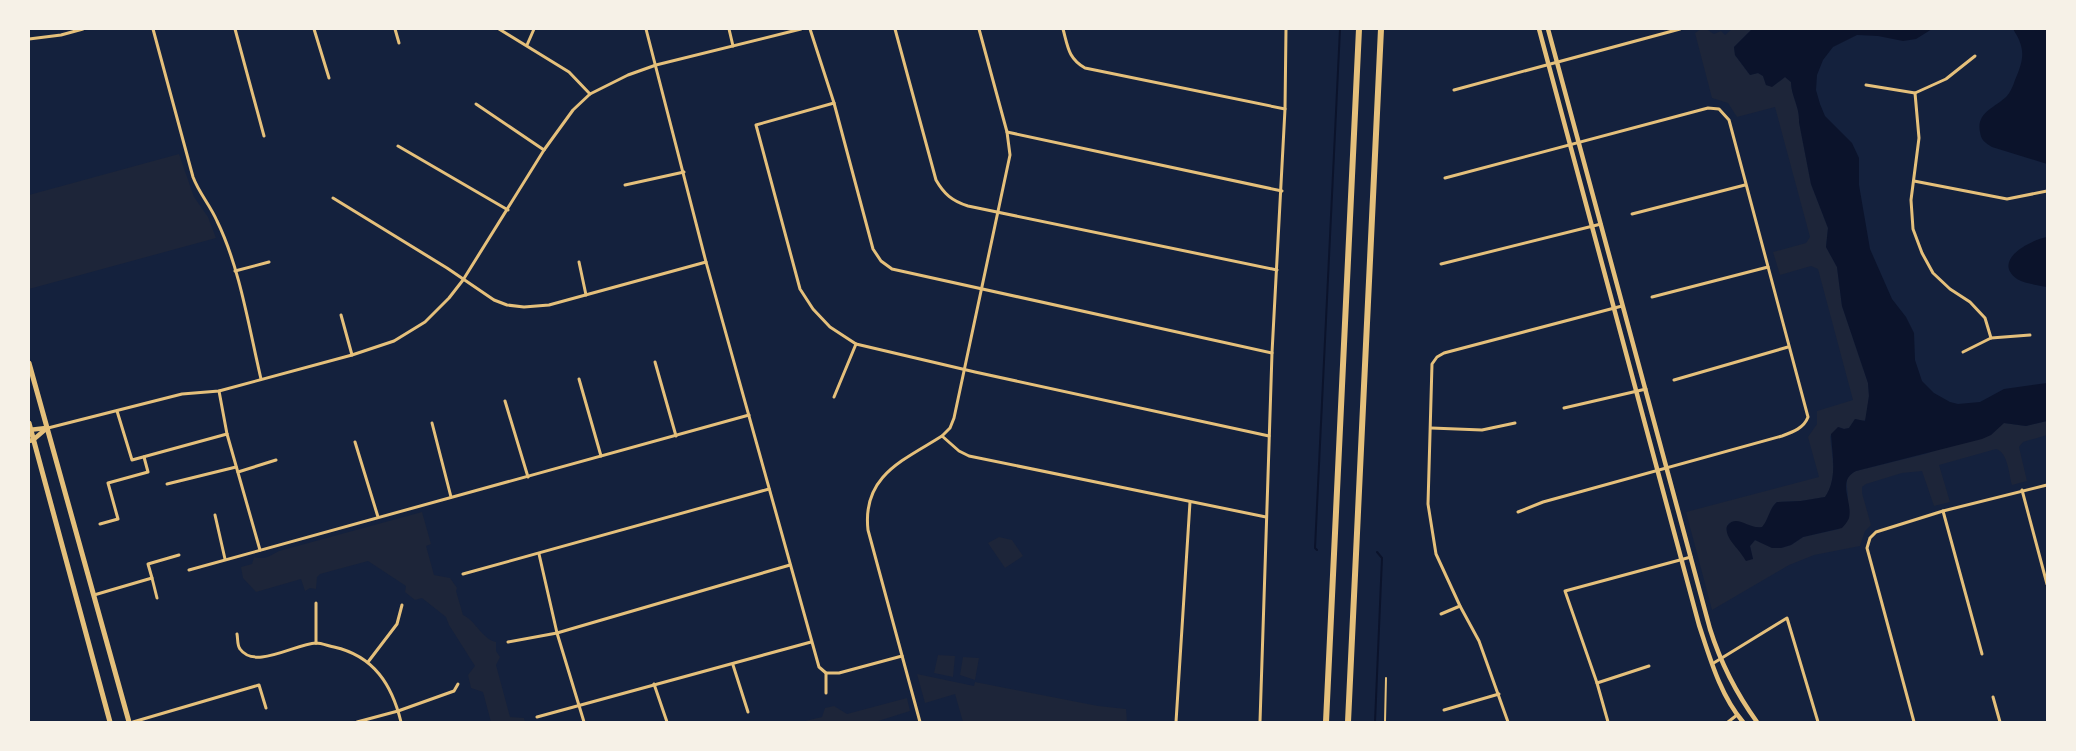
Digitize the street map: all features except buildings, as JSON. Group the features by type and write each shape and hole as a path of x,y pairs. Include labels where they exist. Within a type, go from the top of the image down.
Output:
{"highway":[{"path":"1325,721 1359,29"},
{"path":"1348,722 1382,29"}],"main road":[{"path":"29,363 131,722"},
{"path":"29,423 31,440 110,722"}],"street":[{"path":"29,39 61,36 83,29"},
{"path":"153,29 193,177 199,192 217,220 235,272 261,379"},
{"path":"235,29 264,136"},
{"path":"314,29 329,78"},
{"path":"395,29 399,43"},
{"path":"499,29 568,72 590,94"},
{"path":"527,45 534,29"},
{"path":"646,29 706,262 819,667 826,673 839,672 902,656"},
{"path":"729,29 733,46"},
{"path":"30,429 47,428 182,394 219,391 352,355 394,341 425,322 449,298 463,280 508,210 544,150 573,110 590,94 610,83 656,65 801,29"},
{"path":"810,29 834,103 873,249 881,261 892,269 1272,353"},
{"path":"895,29 936,180 943,192 958,203 1277,270"},
{"path":"920,722 868,530 868,506 876,484 884,474 942,436 950,428 954,418 1010,155 1007,132 979,29"},
{"path":"1063,29 1070,54 1075,62 1085,68 1285,109"},
{"path":"1260,722 1272,353 1282,191 1286,29"},
{"path":"1539,29 1699,625 1718,678 1737,715 1743,722"},
{"path":"1548,29 1720,660 1734,688 1757,722"},
{"path":"1454,90 1680,29"},
{"path":"1866,85 1914,93 1946,79 1975,56"},
{"path":"1914,93 1919,138 1911,214 1913,229 1922,253 1933,273 1970,302 1985,318 1991,338"},
{"path":"834,103 756,125 800,289 813,309 830,327 856,344 965,370 1269,436"},
{"path":"476,104 544,150"},
{"path":"1445,178 1713,108 1719,109 1729,120 1788,347 1808,416 1806,422 1796,430 1782,436 1543,502 1518,512"},
{"path":"1007,132 1282,191"},
{"path":"398,146 508,210"},
{"path":"625,185 684,172"},
{"path":"1914,181 2007,199 2040,194 2047,191"},
{"path":"1632,214 1746,186"},
{"path":"333,198 447,268 494,300 507,305 524,307 550,305 706,262"},
{"path":"1441,264 1601,224"},
{"path":"235,272 269,262"},
{"path":"579,262 586,295"},
{"path":"1652,297 1768,267"},
{"path":"1508,722 1479,641 1460,606 1436,554 1428,504 1432,364 1437,357 1444,353 1622,306"},
{"path":"341,316 352,355"},
{"path":"1963,352 1991,338 2030,335"},
{"path":"834,397 856,344"},
{"path":"1674,380 1788,347"},
{"path":"655,362 676,436"},
{"path":"579,380 601,456"},
{"path":"1564,408 1646,389"},
{"path":"219,391 228,434 260,550"},
{"path":"506,401 528,477"},
{"path":"117,411 132,460 228,434"},
{"path":"190,570 749,416"},
{"path":"432,423 451,497"},
{"path":"1431,428 1482,430 1515,423"},
{"path":"31,440 47,428"},
{"path":"942,436 959,451 969,456 1266,517"},
{"path":"355,442 378,517"},
{"path":"100,524 118,519 108,484 148,472 144,458"},
{"path":"238,472 276,460"},
{"path":"167,484 237,467"},
{"path":"1914,722 1867,548 1868,542 1876,532 1943,511 2047,485"},
{"path":"463,574 770,490"},
{"path":"2022,490 2047,584"},
{"path":"1176,722 1190,502"},
{"path":"1943,511 1982,654"},
{"path":"215,515 225,559"},
{"path":"538,554 557,633 584,722"},
{"path":"157,598 148,564 179,556"},
{"path":"1608,722 1597,683 1565,591 1691,557"},
{"path":"508,642 557,633 790,565"},
{"path":"94,595 152,578"},
{"path":"316,603 316,644"},
{"path":"368,662 397,624 402,605"},
{"path":"1441,614 1460,606"},
{"path":"1712,664 1787,618 1818,722"},
{"path":"237,634 239,648 246,654 257,658 316,644 347,650 368,662 387,683 401,722"},
{"path":"537,717 811,642"},
{"path":"732,665 748,712"},
{"path":"1597,683 1649,666"},
{"path":"826,673 826,693"},
{"path":"357,722 398,711 454,691 458,684"},
{"path":"654,684 667,722"},
{"path":"131,722 259,685 266,708"},
{"path":"1444,710 1499,694"},
{"path":"1993,698 2000,722"},
{"path":"1728,722 1737,715"}],"lane":[{"path":"1385,722 1386,678"}],"shaded area":[{"path":"1701,29 1706,29 1714,34 1721,31 1725,35 1732,29 1752,29 1734,47 1735,55 1750,75 1758,73 1763,76 1766,85 1773,86 1785,77 1791,82 1811,184 1828,228 1826,247 1837,267 1842,306 1868,383 1869,396 1866,419 1863,421 1855,419 1849,428 1839,427 1830,436 1833,475 1832,483 1825,497 1777,502 1763,527 1758,528 1734,522 1729,523 1726,529 1742,553 1753,559 1750,546 1755,540 1773,548 1781,548 1791,545 1803,537 1839,529 1848,498 1847,479 1856,471 1925,454 1995,430 2004,423 2026,426 2047,421 2047,435 2023,442 2019,447 2027,481 2012,485 2006,459 1996,449 1939,465 1950,502 1934,506 1922,471 1902,473 1866,484 1862,487 1862,493 1871,525 1865,531 1860,546 1814,555 1789,565 1712,610 1686,512 1819,477 1808,437 1817,424 1817,411 1853,400 1818,269 1811,266 1780,275 1773,252 1806,243 1810,237 1775,107 1737,117 1728,103 1712,98 1695,33"},
{"path":"1752,29 1932,29 1916,39 1903,41 1878,36 1857,35 1833,47 1823,60 1817,75 1816,90 1820,104 1825,116 1852,143 1859,158 1859,185 1870,249 1892,299 1906,317 1914,333 1915,360 1922,381 1934,393 1950,402 1958,404 1980,402 2004,389 2047,383 2047,421 2026,426 2004,423 1991,435 1982,439 1856,471 1847,480 1846,486 1850,512 1847,522 1842,528 1803,537 1791,545 1781,548 1772,548 1755,540 1750,546 1753,559 1746,561 1730,539 1727,526 1731,522 1739,521 1752,526 1762,527 1777,502 1825,497 1832,482 1833,474 1831,434 1838,427 1849,428 1855,419 1865,421 1869,396 1868,383 1842,306 1837,267 1826,247 1828,228 1811,184 1791,82 1785,77 1772,87 1766,85 1763,76 1758,73 1750,75 1735,55 1734,47"},
{"path":"2013,29 2047,29 2047,164 1992,147 1981,137 1979,125 1983,115 2007,95 2022,60 2022,48"},
{"path":"179,154 194,197 208,217 216,238 29,289 29,195"},
{"path":"2047,237 2047,287 2017,279 2010,272 2008,265 2011,258 2016,252 2032,242"},
{"path":"422,512 431,544 426,546 434,575 450,578 457,588 456,591 463,615 472,621 487,637 496,642 496,651 500,657 496,665 510,717 524,718 525,722 491,722 483,692 471,688 468,675 475,666 446,617 422,598 415,600 405,592 406,586 368,561 320,574 317,577 316,589 310,588 305,591 301,579 256,592 243,578 241,567 252,564 254,557 265,558 279,551"},
{"path":"999,537 1012,540 1023,556 1005,568 988,543"},
{"path":"938,655 955,656 953,677 934,673"},
{"path":"963,657 979,658 975,680 960,675"},
{"path":"917,674 974,686 975,682 1098,706 1126,709 1127,722 963,722 955,694 925,703"},
{"path":"907,698 910,711 875,722 801,722 822,717 825,708 834,706 847,714"}],"waterway":[{"path":"1317,550 1315,548 1340,29"},
{"path":"1375,722 1382,558 1377,552"}]}
